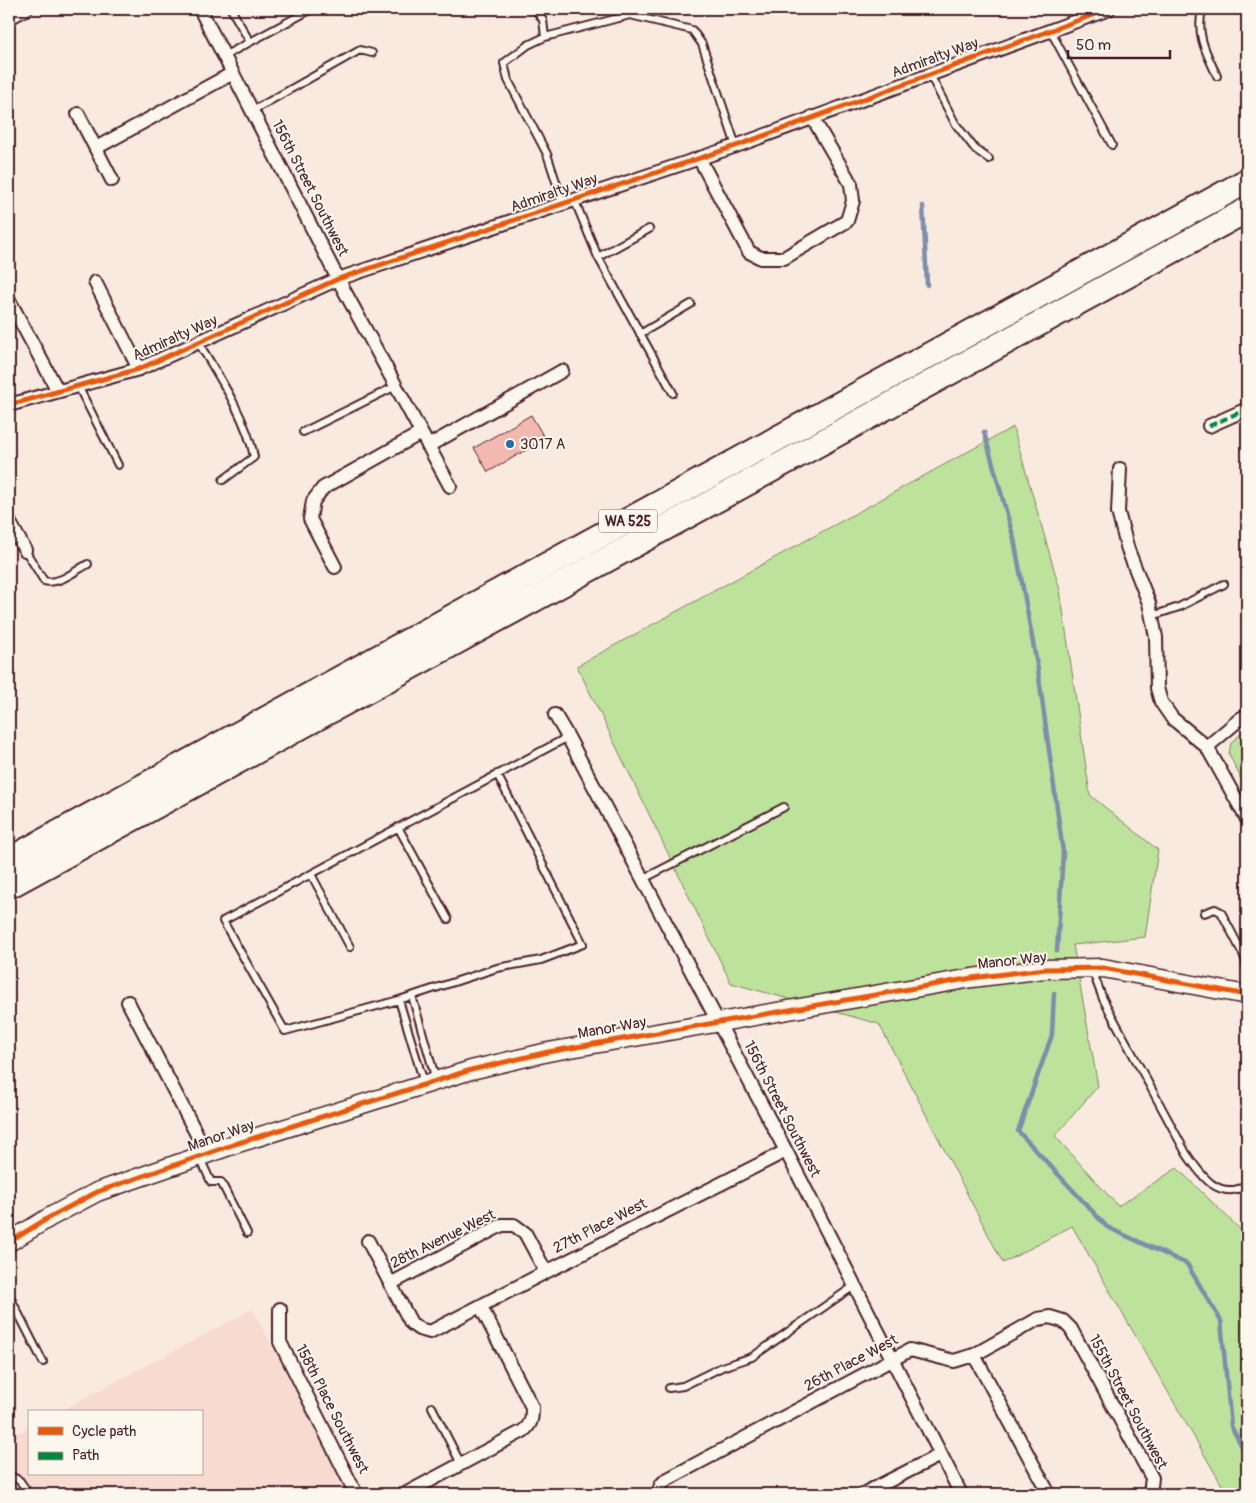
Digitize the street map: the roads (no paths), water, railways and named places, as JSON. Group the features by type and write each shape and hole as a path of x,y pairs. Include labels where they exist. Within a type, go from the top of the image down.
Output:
{"highway":[{"name":"WA 525","path":"9,860 1247,181"},
{"name":"WA 525","path":"9,886 1247,210"}],"street":[{"path":"9,18 26,9"},
{"name":"156th Street Southwest","path":"200,9 338,279 450,486"},
{"name":"Admiralty Way","path":"9,404 139,369 338,279 736,146 930,73 1109,9"},
{"path":"96,148 233,73"},
{"path":"78,114 112,180"},
{"path":"698,158 749,252 761,258 784,258 847,221 853,201 851,184 812,117"},
{"path":"95,282 139,369"},
{"path":"9,300 58,391"},
{"path":"428,446 562,371"},
{"path":"1209,426 1247,408"},
{"path":"335,567 310,519 313,501 323,488 421,434"},
{"path":"1120,469 1118,512 1128,550 1149,603 1152,616 1156,637 1157,688 1161,702 1172,718 1207,747 1247,819"},
{"path":"9,522 25,550"},
{"name":"156th Street Southwest","path":"555,715 786,1151 961,1494"},
{"path":"1207,747 1247,715"},
{"name":"Manor Way","path":"9,1242 97,1192 203,1155 471,1070 548,1052 972,978 1045,969 1103,968 1247,995"},
{"path":"128,1002 203,1155"},
{"name":"27th Place West","path":"390,1284 411,1323 419,1329 430,1332 786,1151"},
{"name":"28th Avenue West","path":"390,1284 502,1225 514,1225 525,1233 546,1272"},
{"path":"368,1241 390,1284"},
{"path":"405,1494 529,1426 532,1418 532,1407 481,1307"},
{"name":"158th Place Southwest","path":"280,1309 280,1342 356,1494"},
{"name":"26th Place West","path":"658,1494 666,1480 910,1350 954,1361 974,1355 1038,1319 1050,1318 1063,1321 1071,1329"},
{"name":"155th Street Southwest","path":"1071,1329 1152,1478 1151,1493"},
{"path":"974,1355 1049,1494"},
{"path":"863,1494 940,1455"}],"lane":[{"path":"231,9 250,42"},
{"path":"224,56 312,9"},
{"path":"535,9 543,20 545,37"},
{"path":"618,9 621,18"},
{"path":"1202,9 1199,26 1200,38 1217,76"},
{"path":"673,393 569,201 547,154 508,80 504,63 528,45 545,37 630,15 692,30 702,44 736,146"},
{"path":"1050,30 1112,145"},
{"path":"252,111 360,50 372,53"},
{"path":"930,73 955,123 975,149 989,159"},
{"path":"598,257 649,229"},
{"path":"640,334 691,304"},
{"path":"198,342 242,422 253,450 254,457 223,480"},
{"path":"78,386 118,465"},
{"path":"303,432 396,386"},
{"path":"25,550 44,581 50,583 57,582 88,564"},
{"path":"1152,616 1179,608 1224,584"},
{"path":"497,774 583,944 541,960 496,968 400,1000 285,1031 224,921 497,774 568,737"},
{"path":"643,880 784,807"},
{"path":"398,827 448,919"},
{"path":"311,874 350,947"},
{"path":"1204,913 1215,909 1221,912 1244,956 1247,967"},
{"path":"1092,968 1103,999 1196,1169 1206,1181 1216,1187 1239,1190 1247,1185"},
{"path":"412,996 431,1083"},
{"path":"400,1000 431,1083"},
{"path":"203,1155 211,1182 221,1182 247,1233"},
{"path":"669,1388 683,1386 722,1367 752,1357 854,1286"},
{"path":"9,1295 42,1362"},
{"path":"432,1407 461,1464"},
{"path":"9,1475 20,1480 29,1494"}],"waterway":[{"path":"923,206 927,285"},
{"path":"984,432 1014,539 1038,670 1063,852 1057,951"},
{"path":"1054,993 1052,1035 1018,1131 1107,1227 1187,1264 1221,1321 1231,1426 1247,1456"}],"place":[{"name":"3017 A","path":"510,444"}]}
